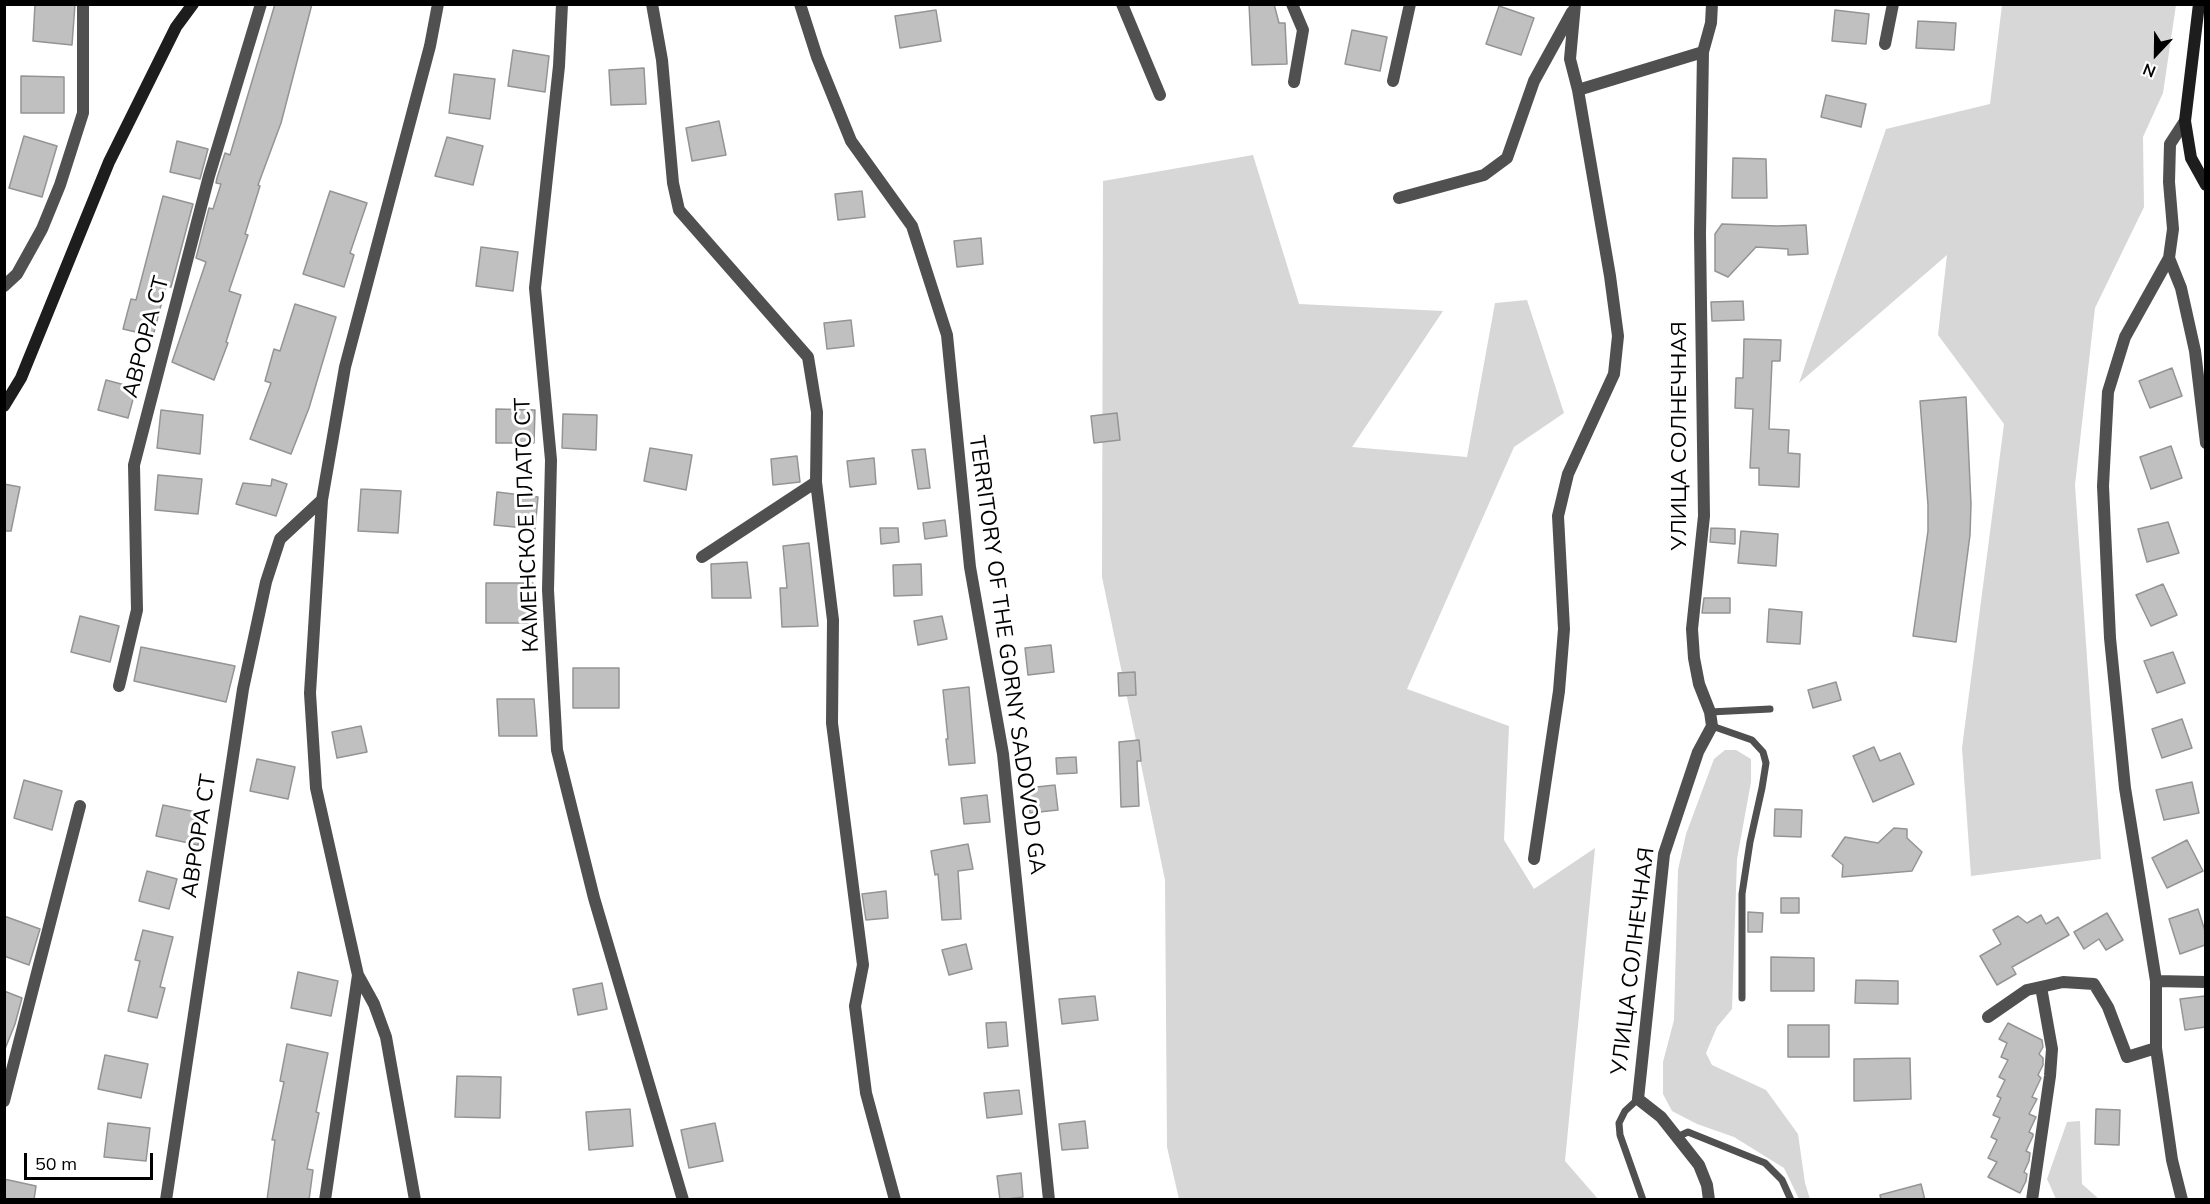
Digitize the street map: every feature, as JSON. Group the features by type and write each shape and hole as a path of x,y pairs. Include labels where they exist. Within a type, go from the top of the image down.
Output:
{"street":[{"path":"4,286 16,274 42,229 60,185 82,113 83,4"},
{"path":"4,406 21,378 109,162 176,27 193,4"},
{"name":"АВРОРА СТ","path":"119,686 138,610 134,465 209,176 261,4"},
{"path":"415,1200 386,1037 374,1004 357,975 316,788 310,693 322,500 345,367 430,46 438,4"},
{"name":"КАМЕНСКОЕ ПЛАТО СТ","path":"562,4 559,66 535,288 551,460 548,590 557,750 594,898 683,1200"},
{"path":"652,4 662,60 673,183 679,210 808,357 817,412 816,482 833,620 832,723 863,965 855,1006 866,1093 895,1200"},
{"name":"TERRITORY OF THE GORNY SADOVOD GA","path":"800,4 817,57 851,141 912,226 947,335 970,567 1003,754 1049,1200"},
{"path":"1122,4 1160,95"},
{"path":"1292,4 1303,30 1294,82"},
{"path":"1393,81 1410,4"},
{"name":"УЛИЦА СОЛНЕЧНАЯ","path":"1709,1200 1700,1165 1661,1117 1638,1099 1664,854 1698,752 1712,726 1694,658 1692,628 1704,516 1700,234 1703,51 1711,23 1712,4"},
{"path":"1884,44 1893,4"},
{"path":"2199,4 2186,121 2191,158 2205,185"},
{"path":"1534,859 1559,691 1564,629 1558,516 1568,474 1614,374 1618,336 1611,276 1578,90 1570,59 1575,5"},
{"path":"1399,198 1484,175 1507,158 1534,81 1575,5"},
{"path":"1578,90 1703,51"},
{"path":"2182,1200 2172,1160 2156,1048 2156,981 2125,788 2110,638 2103,486 2108,392 2125,337 2169,258 2174,230 2169,182 2170,144 2186,121"},
{"path":"2169,258 2181,288 2195,351 2205,443"},
{"path":"702,557 816,482"},
{"name":"АВРОРА СТ","path":"166,1200 247,668 267,582 280,539 322,500"},
{"path":"4,1101 80,806"},
{"path":"325,1200 357,975"},
{"path":"2156,981 2205,982"},
{"path":"1989,1017 2026,990 2063,982 2094,984 2108,1007 2127,1057 2156,1048"},
{"path":"2032,1200 2052,1049 2041,987"}],"lane":[{"path":"1710,712 1770,709"},
{"path":"1712,726 1752,740 1763,752 1766,763 1742,894 1742,998"},
{"path":"1638,1099 1625,1111 1618,1122 1620,1135 1642,1200"},
{"path":"1677,1137 1688,1132 1765,1163 1782,1180 1791,1200"}],"shaded area":[{"path":"2002,5 2176,5 2163,93 2143,137 2144,207 2095,308 2075,485 2101,859 1971,876 1962,748 2004,424 1938,335 1947,255 1799,383 1886,129 1990,104"},
{"path":"1253,155 1299,304 1443,311 1352,447 1467,457 1495,303 1527,300 1564,413 1514,447 1407,689 1509,726 1504,840 1534,889 1595,848 1565,1161 1598,1199 1179,1199 1167,1147 1165,880 1102,577 1103,181"},
{"path":"1725,750 1736,750 1751,759 1751,782 1737,859 1732,1009 1717,1027 1706,1053 1712,1065 1766,1090 1798,1134 1805,1183 1810,1199 1799,1199 1784,1168 1734,1137 1697,1124 1672,1111 1663,1094 1663,1062 1674,1020 1678,870 1686,834 1714,759"},
{"path":"2080,1121 2082,1184 2099,1199 2056,1199 2047,1179 2067,1122"}],"building":[{"path":"35,4 75,4 72,45 33,41"},
{"path":"275,4 312,4 281,123 258,185 260,186 245,234 248,235 229,291 241,295 226,342 228,343 214,380 172,362 206,262 196,258 209,208 213,209 221,184 216,183 217,178 225,153 230,155"},
{"path":"1249,4 1274,4 1279,23 1285,23 1287,64 1252,65"},
{"path":"1499,6 1534,18 1521,55 1486,44"},
{"path":"936,10 941,41 900,48 895,16"},
{"path":"1835,10 1869,14 1866,44 1832,41"},
{"path":"1918,21 1956,23 1954,50 1916,48"},
{"path":"1352,30 1387,37 1380,71 1345,64"},
{"path":"513,50 549,56 545,92 508,86"},
{"path":"644,68 646,104 611,105 609,70"},
{"path":"454,74 495,79 490,119 449,113"},
{"path":"21,76 64,77 64,113 21,113"},
{"path":"1826,95 1866,104 1861,127 1821,117"},
{"path":"719,121 726,155 692,161 686,128"},
{"path":"24,136 57,146 42,197 9,188"},
{"path":"447,137 483,146 473,185 435,176"},
{"path":"177,141 208,149 200,179 170,172"},
{"path":"1733,158 1766,159 1767,198 1732,198"},
{"path":"330,191 367,203 350,253 354,255 344,287 303,274"},
{"path":"862,191 865,217 838,220 835,194"},
{"path":"163,196 193,204 171,287 166,286 153,336 123,329 131,299 136,300"},
{"path":"1722,224 1806,225 1808,254 1788,255 1788,249 1756,247 1728,277 1715,271 1715,234"},
{"path":"981,238 983,264 957,267 954,241"},
{"path":"481,247 518,252 513,291 476,286"},
{"path":"1743,301 1744,320 1712,321 1711,302"},
{"path":"295,304 336,317 309,408 291,454 250,439 271,383 265,381 274,349 280,351"},
{"path":"851,320 854,346 827,349 824,323"},
{"path":"1744,339 1781,340 1780,361 1772,361 1769,429 1789,430 1788,453 1800,454 1799,487 1759,485 1759,468 1750,468 1753,409 1735,408 1736,378 1743,378"},
{"path":"2172,368 2182,396 2150,408 2139,381"},
{"path":"106,380 136,388 128,418 98,410"},
{"path":"1966,397 1971,504 1970,535 1956,642 1913,636 1928,531 1920,401"},
{"path":"496,409 535,410 534,443 496,443"},
{"path":"161,410 203,415 200,454 157,448"},
{"path":"1117,413 1120,440 1094,443 1091,416"},
{"path":"563,414 597,415 596,450 562,448"},
{"path":"2171,446 2182,478 2151,489 2140,457"},
{"path":"650,448 692,455 686,490 644,481"},
{"path":"925,449 930,488 918,489 912,450"},
{"path":"797,456 800,482 773,485 771,459"},
{"path":"874,458 876,484 850,487 847,461"},
{"path":"158,475 202,479 198,514 155,510"},
{"path":"272,479 287,484 276,516 236,504 243,483 271,486"},
{"path":"4,484 20,487 11,531 4,531"},
{"path":"361,489 401,491 398,533 358,531"},
{"path":"497,492 538,497 535,529 494,525"},
{"path":"945,520 947,536 925,539 923,523"},
{"path":"2168,522 2179,553 2147,562 2138,529"},
{"path":"880,528 898,528 899,542 881,544"},
{"path":"1711,528 1735,529 1735,544 1710,542"},
{"path":"1741,531 1778,534 1776,566 1738,563"},
{"path":"809,543 818,626 782,627 780,588 787,588 783,546"},
{"path":"747,562 751,598 712,598 711,564"},
{"path":"921,564 922,595 894,596 893,565"},
{"path":"486,583 533,583 533,623 486,623"},
{"path":"2163,584 2177,615 2151,626 2136,595"},
{"path":"1704,598 1730,598 1730,613 1702,613"},
{"path":"1769,609 1802,612 1800,644 1767,642"},
{"path":"80,616 119,626 110,662 71,652"},
{"path":"942,616 947,639 918,645 914,621"},
{"path":"1051,645 1054,672 1028,675 1025,648"},
{"path":"141,647 235,666 226,702 134,681"},
{"path":"2173,652 2185,683 2157,693 2144,661"},
{"path":"573,668 619,668 619,708 573,708"},
{"path":"1135,672 1136,695 1119,696 1118,673"},
{"path":"1836,682 1841,700 1813,708 1808,690"},
{"path":"969,687 975,763 949,765 943,690"},
{"path":"497,699 534,699 537,736 499,736"},
{"path":"2182,719 2192,748 2162,758 2152,729"},
{"path":"361,726 367,752 337,758 332,732"},
{"path":"1139,740 1141,761 1137,761 1139,806 1121,807 1119,742"},
{"path":"1874,747 1880,761 1900,753 1914,784 1873,802 1853,756"},
{"path":"1076,757 1077,773 1057,774 1056,758"},
{"path":"257,759 295,767 288,799 250,791"},
{"path":"24,780 62,791 52,830 14,818"},
{"path":"2192,782 2199,813 2164,820 2156,790"},
{"path":"1055,785 1058,810 1030,813 1027,788"},
{"path":"987,795 990,822 964,824 961,798"},
{"path":"163,805 205,814 198,845 156,836"},
{"path":"1775,809 1802,810 1801,837 1774,836"},
{"path":"1894,828 1907,829 1907,838 1922,852 1912,871 1842,877 1843,865 1832,856 1845,837 1878,843"},
{"path":"2187,840 2203,871 2167,888 2152,858"},
{"path":"968,844 973,869 958,871 961,919 942,920 938,874 935,875 931,851"},
{"path":"147,871 177,879 169,909 139,901"},
{"path":"886,891 888,918 866,920 862,894"},
{"path":"1781,898 1799,898 1799,913 1781,913"},
{"path":"2198,909 2205,931 2205,945 2180,954 2169,919"},
{"path":"1748,912 1763,913 1762,932 1748,932"},
{"path":"2107,913 2123,940 2106,950 2099,939 2084,949 2074,932"},
{"path":"2041,915 2046,924 2058,917 2069,935 2012,967 2016,974 1997,985 1980,956 2001,944 1993,930 2018,916 2027,923"},
{"path":"4,916 40,929 29,965 4,956"},
{"path":"143,930 173,937 160,987 165,988 157,1018 128,1011 140,961 135,960"},
{"path":"966,944 972,969 949,975 942,950"},
{"path":"1771,957 1814,958 1814,991 1771,991"},
{"path":"298,972 338,981 331,1016 291,1008"},
{"path":"1856,980 1898,981 1898,1004 1855,1003"},
{"path":"602,983 607,1009 578,1015 573,989"},
{"path":"4,991 22,998 5,1049"},
{"path":"1095,996 1098,1020 1062,1024 1059,999"},
{"path":"2205,996 2205,1027 2185,1030 2180,999"},
{"path":"1006,1022 1008,1046 988,1048 986,1023"},
{"path":"2008,1023 2042,1040 2043,1047 2039,1054 2043,1058 2043,1065 2038,1075 2041,1078 2032,1097 2037,1099 2029,1114 2036,1117 2029,1132 2033,1136 2026,1151 2030,1153 2024,1172 2027,1174 2026,1181 2020,1193 1988,1177 1997,1162 1988,1158 1997,1140 1991,1137 2000,1118 1993,1115 2001,1098 1997,1096 2005,1080 1999,1077 2008,1060 2001,1057 2007,1043 1999,1039"},
{"path":"1788,1025 1829,1025 1829,1057 1788,1057"},
{"path":"287,1044 328,1053 316,1112 319,1113 307,1169 313,1170 309,1200 267,1200 275,1140 272,1140 284,1082 280,1081"},
{"path":"105,1055 148,1064 141,1098 98,1089"},
{"path":"1910,1058 1911,1099 1854,1101 1854,1059"},
{"path":"457,1076 501,1077 500,1118 455,1117"},
{"path":"1019,1090 1022,1114 987,1118 984,1093"},
{"path":"630,1109 633,1146 589,1150 586,1112"},
{"path":"2096,1109 2120,1110 2119,1145 2095,1144"},
{"path":"1085,1121 1088,1148 1062,1150 1059,1124"},
{"path":"108,1123 150,1128 146,1161 104,1157"},
{"path":"715,1123 723,1161 689,1168 681,1130"},
{"path":"1021,1173 1023,1197 1000,1200 997,1176"},
{"path":"4,1179 36,1186 34,1200 4,1200"},
{"path":"1921,1184 1925,1200 1881,1200 1880,1195"}]}
